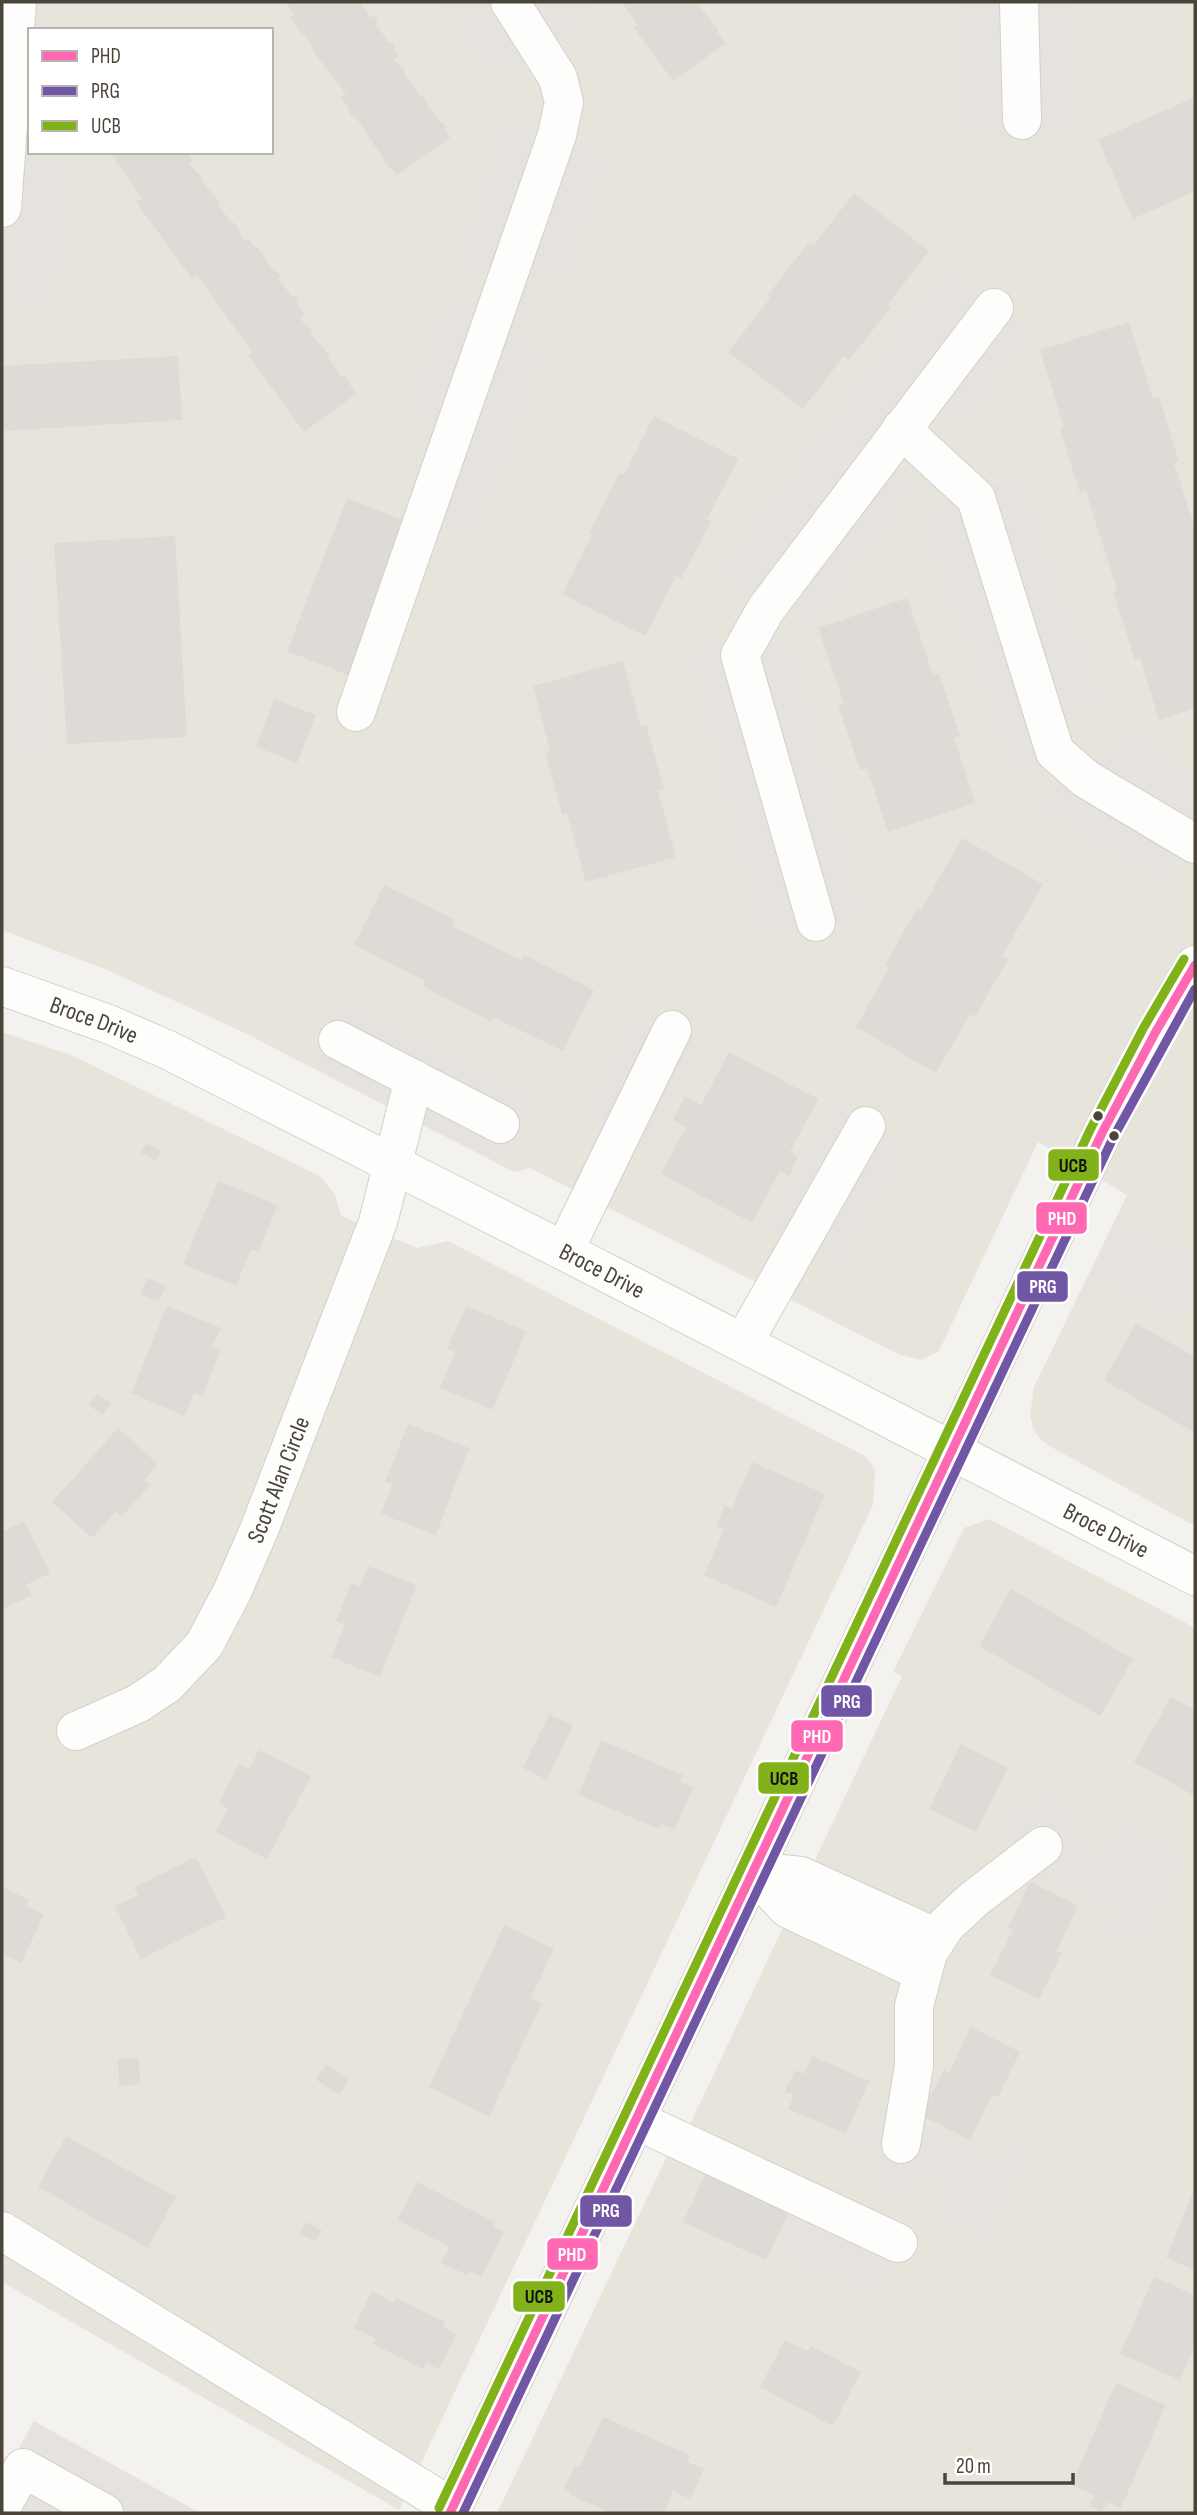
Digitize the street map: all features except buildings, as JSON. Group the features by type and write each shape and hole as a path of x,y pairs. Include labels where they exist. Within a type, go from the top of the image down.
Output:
{"street":[{"path":"2,208 17,2"},
{"path":"356,712 557,135 564,103 558,78 510,2"},
{"path":"1018,2 1022,120"},
{"path":"816,922 740,655 766,609 994,308"},
{"path":"901,429 976,498 1055,752 1086,779 1195,844"},
{"path":"2,2231 451,2511 1102,1133 1195,965"},
{"name":"Broce Drive","path":"2,986 108,1024 168,1050 1195,1576"},
{"path":"564,1251 672,1030"},
{"path":"338,1040 500,1124"},
{"name":"Scott Alan Circle","path":"76,1731 137,1704 167,1684 204,1645 232,1592 259,1530 379,1222 414,1079"},
{"path":"743,1343 866,1126"},
{"path":"901,2144 914,2066 914,2006 929,1955 946,1925 974,1899 1043,1846"},
{"path":"753,1871 801,1876 929,1955"},
{"path":"636,2120 898,2243"},
{"path":"2,2506 23,2468 104,2513"}],"shaded area":[{"path":"2,2 1195,2 1195,1526 1053,1448 1041,1440 1033,1428 1030,1415 1034,1387 1127,1195 1038,1142 939,1351 921,1360 900,1355 530,1168 514,1172 243,1032 107,970 2,930"},
{"path":"437,2 590,2 599,14 495,81"},
{"path":"958,2 1072,2 1077,136 959,140"},
{"path":"2,22 78,26 28,28 28,154 69,154 59,306 2,303"},
{"path":"506,117 612,154 568,280 537,270 517,337 548,350 509,469 467,543 405,510 431,421 406,407 443,294 472,304 486,277 453,260"},
{"path":"945,263 1038,332 964,431 938,411 896,467 921,486 815,627 787,607 779,618 715,571"},
{"path":"1023,474 1107,706 1065,721 1075,751 1099,764 1122,725 1195,770 1195,828 1161,885 1039,811 1074,751 1009,774 915,513"},
{"path":"2,509 5,509 8,552 36,550 52,752 2,756"},
{"path":"755,630 760,647 794,639 868,915 761,943 683,649"},
{"path":"346,1002 534,1095 500,1163 312,1066"},
{"path":"637,1009 701,1042 644,1152 580,1118"},
{"path":"2,1032 71,1055 320,1176 335,1195 341,1216 417,1248 448,1241 865,1456 875,1470 873,1505 399,2510 2,2282"},
{"path":"834,1102 911,1144 843,1269 766,1228"},
{"path":"1119,1218 1195,1259 1195,1297 1181,1323 1089,1274"},
{"path":"989,1519 1195,1628 1195,2513 497,2513 669,2152 676,2154 902,1676 893,1672 964,1528"},
{"path":"1046,1787 1076,1802 1063,1829 1105,1849 1118,1822 1189,1856 1143,1954 1103,1935 1112,1914 1004,1863 1011,1846 992,1837 1011,1798 1035,1810"},
{"path":"888,2107 995,2158 1007,2134 1037,2148 992,2242 931,2212 942,2186 915,2173 902,2198 866,2181 877,2159 845,2143 859,2113 880,2122"},
{"path":"803,2190 904,2235 875,2300 774,2254"},
{"path":"34,2421 200,2513 2,2513 2,2479"}],"transit line":[{"name":"UCB","path":"439,2508 1091,1128 1144,1027 1184,959"},
{"name":"PHD","path":"450,2513 1102,1133 1195,965"},
{"name":"PRG","path":"463,2513 1113,1138 1195,989"}]}
